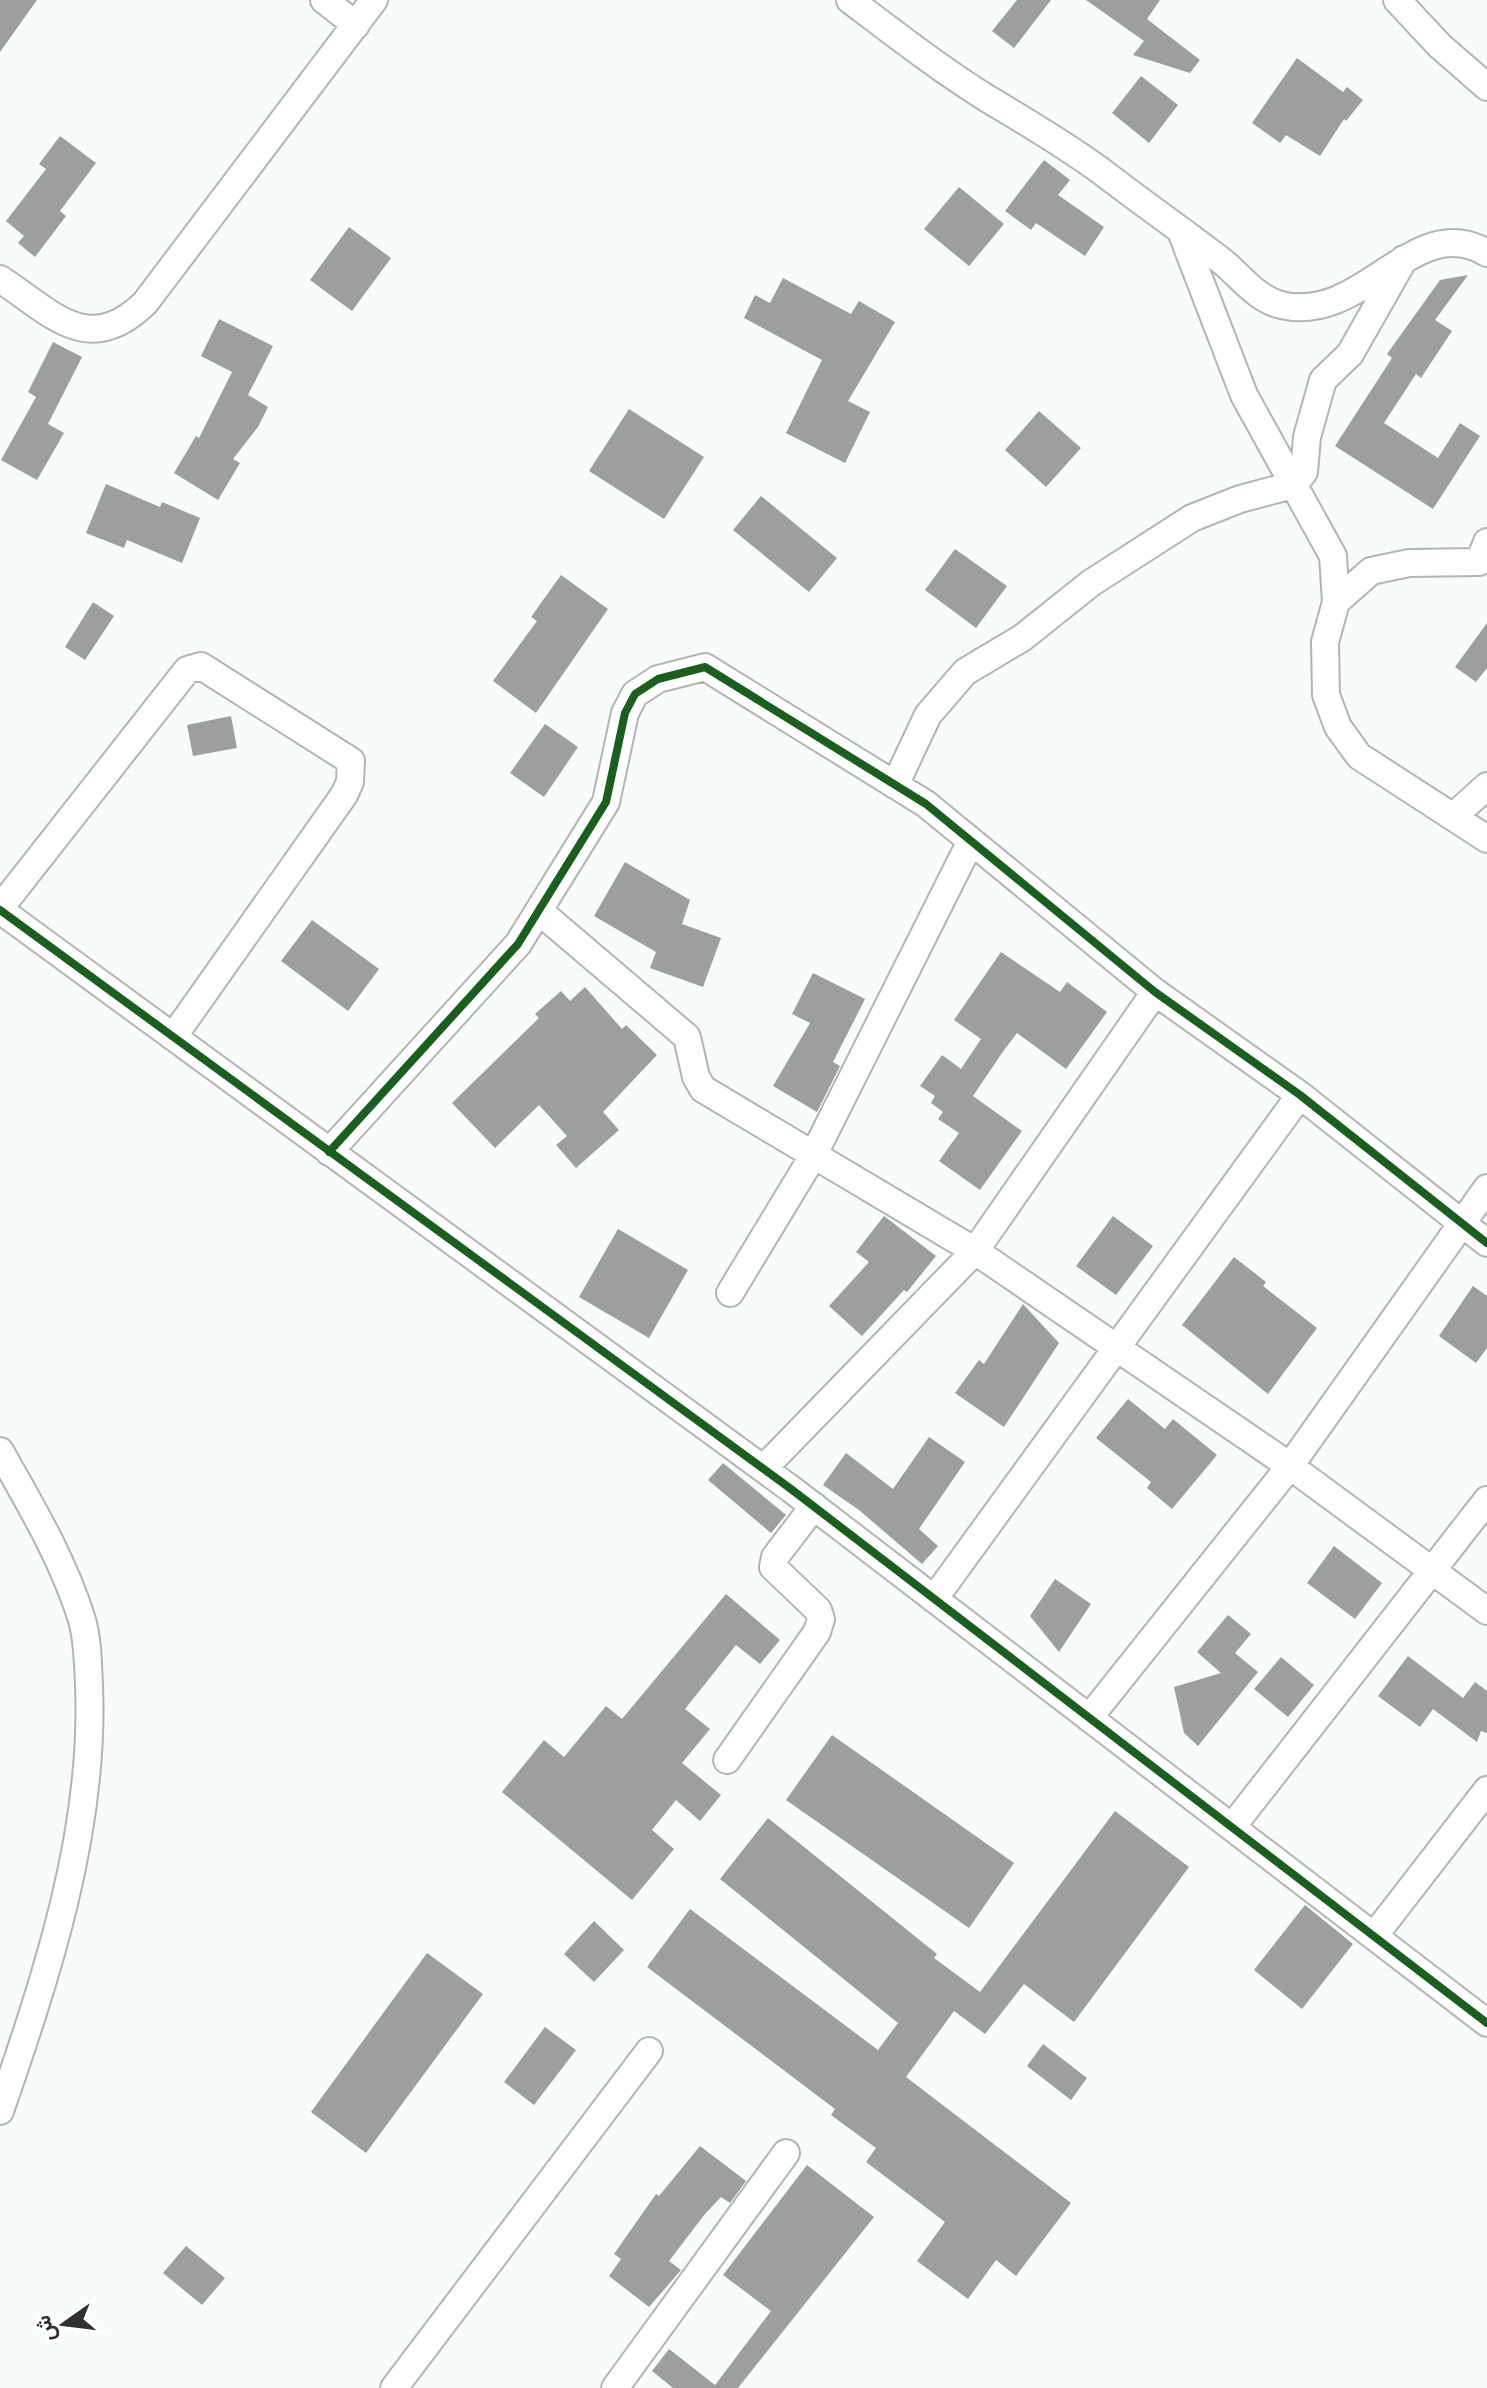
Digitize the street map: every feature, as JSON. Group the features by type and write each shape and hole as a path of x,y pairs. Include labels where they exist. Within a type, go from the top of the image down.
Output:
{"street":[{"path":"324,0 356,25"},
{"path":"0,279 71,326 88,332 130,318 145,303 374,0"},
{"path":"850,0 976,90 1071,150 1224,263 1257,293 1279,305 1305,308 1332,304 1404,259 1435,246 1459,242 1487,253"},
{"path":"1397,0 1440,46 1487,87"},
{"path":"1182,234 1244,395 1333,556 1336,602 1325,642 1326,695 1338,727 1359,756 1455,815 1487,839"},
{"path":"895,785 928,715 965,672 1022,638 1091,583 1192,518 1240,499 1293,485 1304,472 1307,437 1323,380 1350,354 1404,259"},
{"path":"1336,602 1371,571 1409,563 1479,562 1487,542"},
{"path":"173,1037 344,795 350,782 351,761 201,666 187,670 0,909 173,1037 329,1152 764,1468 1487,2023"},
{"path":"329,1152 518,944 606,802 625,713 635,694 658,679 705,667 926,804 1155,992 1300,1095 1487,1243"},
{"path":"1455,815 1487,786"},
{"path":"730,1293 813,1156 971,841"},
{"path":"539,911 687,1037 695,1058 696,1077 703,1089 975,1251 1290,1466 1487,1611"},
{"path":"764,1468 975,1251 1155,992"},
{"path":"934,1599 1300,1095"},
{"path":"1089,1718 1290,1466 1487,1188"},
{"path":"0,1451 31,1507 82,1621 92,1727 80,1821 54,1940 0,2111"},
{"path":"1232,1827 1487,1500"},
{"path":"727,1760 817,1632 821,1619 818,1610 773,1567 775,1557 814,1506"},
{"path":"1374,1936 1487,1790"},
{"path":"394,2388 649,2051"},
{"path":"615,2388 786,2153"}],"building":[{"path":"0,0 37,0 0,52"},
{"path":"1017,0 1051,0 1014,48 992,31"},
{"path":"1086,0 1160,0 1147,19 1200,60 1190,73 1133,55 1144,41"},
{"path":"1297,58 1343,92 1347,87 1363,100 1346,121 1344,119 1320,156 1286,135 1280,143 1252,123"},
{"path":"1141,76 1178,105 1149,143 1112,113"},
{"path":"60,136 96,163 60,211 66,216 35,257 18,243 24,236 6,221 46,169 39,164"},
{"path":"1044,160 1070,180 1058,195 1104,227 1085,256 1036,223 1031,230 1005,211"},
{"path":"959,187 1004,224 969,266 924,229"},
{"path":"349,227 391,258 352,311 310,280"},
{"path":"1468,275 1435,320 1452,331 1421,378 1416,374 1384,423 1438,458 1460,423 1480,436 1433,509 1335,446 1392,358 1387,354 1440,280"},
{"path":"783,278 851,314 859,301 895,322 848,401 870,412 845,463 786,433 822,360 744,318 755,295 770,303"},
{"path":"219,319 273,346 248,395 268,407 258,427 233,459 240,463 218,500 174,473 196,436 199,438 232,372 201,356"},
{"path":"53,342 82,357 48,424 64,433 37,480 1,460 36,397 28,392"},
{"path":"629,409 704,457 664,519 589,471"},
{"path":"1039,411 1081,448 1046,487 1005,450"},
{"path":"106,484 160,507 162,502 200,518 182,563 127,540 124,548 86,533"},
{"path":"761,496 837,558 809,592 733,530"},
{"path":"955,549 1007,586 976,628 925,590"},
{"path":"561,575 608,609 536,713 493,681 537,621 531,617"},
{"path":"93,602 114,616 85,660 65,647"},
{"path":"1487,623 1487,668 1476,682 1455,667"},
{"path":"231,716 237,748 193,756 187,725"},
{"path":"545,724 578,747 544,797 510,773"},
{"path":"625,862 690,900 682,924 721,938 703,987 650,968 656,952 594,916"},
{"path":"312,920 379,969 348,1011 281,961"},
{"path":"1001,952 1060,992 1067,982 1107,1012 1066,1069 1017,1033 1002,1053 973,1096 1022,1131 980,1190 939,1161 959,1133 938,1119 943,1112 931,1103 935,1096 920,1086 942,1055 961,1069 981,1039 954,1020"},
{"path":"813,973 865,999 833,1062 840,1066 817,1112 773,1086 810,1023 792,1014"},
{"path":"585,987 622,1029 626,1025 657,1055 603,1112 619,1130 576,1168 556,1145 567,1136 539,1105 495,1148 452,1103 539,1018 535,1014 561,991 570,1001"},
{"path":"884,1216 936,1256 907,1292 904,1290 862,1336 829,1306 869,1262 856,1252"},
{"path":"1113,1216 1153,1246 1116,1295 1076,1266"},
{"path":"618,1229 688,1270 649,1338 579,1297"},
{"path":"1234,1257 1266,1282 1263,1286 1317,1328 1268,1394 1182,1325"},
{"path":"1473,1286 1487,1296 1487,1348 1476,1363 1439,1336"},
{"path":"1023,1304 1059,1343 1004,1427 955,1393 979,1360 984,1364"},
{"path":"1128,1399 1165,1429 1173,1419 1217,1455 1172,1509 1147,1488 1151,1482 1096,1438"},
{"path":"929,1437 965,1462 919,1529 938,1546 922,1564 859,1510 823,1485 846,1453 893,1489"},
{"path":"723,1463 786,1515 771,1533 708,1480"},
{"path":"1334,1546 1382,1583 1355,1619 1307,1583"},
{"path":"1055,1579 1091,1604 1059,1652 1030,1616"},
{"path":"726,1594 780,1640 760,1664 736,1645 685,1709 710,1729 682,1763 721,1795 700,1821 676,1800 652,1830 674,1849 632,1900 502,1792 544,1740 564,1757 606,1706 622,1719"},
{"path":"1228,1615 1251,1634 1235,1653 1258,1672 1198,1746 1184,1733 1174,1687 1221,1673 1197,1652"},
{"path":"1408,1656 1463,1698 1475,1682 1487,1691 1487,1733 1481,1731 1477,1742 1433,1709 1420,1727 1378,1696"},
{"path":"1281,1657 1314,1685 1288,1717 1254,1689"},
{"path":"832,1735 1014,1863 969,1928 786,1800"},
{"path":"1115,1811 1189,1867 1074,2022 1024,1984 985,2034 954,2011 906,2077 1071,2203 1016,2276 996,2260 968,2299 917,2261 945,2222 866,2162 876,2148 831,2115 835,2109 647,1967 690,1909 878,2050 898,2023 720,1879 768,1818 937,1954 934,1958 980,1992"},
{"path":"1305,1905 1353,1944 1302,2009 1254,1970"},
{"path":"594,1921 624,1950 594,1982 564,1954"},
{"path":"427,1953 483,1994 366,2153 311,2112"},
{"path":"545,2027 576,2050 534,2105 504,2082"},
{"path":"1043,2044 1087,2078 1071,2100 1027,2066"},
{"path":"700,2146 746,2181 730,2203 721,2197 705,2214 669,2261 681,2270 649,2307 609,2276 621,2259 614,2254 656,2194 659,2196"},
{"path":"807,2165 874,2217 738,2388 673,2388 652,2371 669,2349 715,2385 771,2311 723,2275"},
{"path":"186,2246 225,2278 202,2305 163,2273"}],"cycle path":[{"path":"329,1152 518,944 606,802 625,713 635,694 658,679 705,667 926,804 1155,992 1300,1095 1487,1243"},
{"path":"0,910 791,1489 1487,2023"}]}
